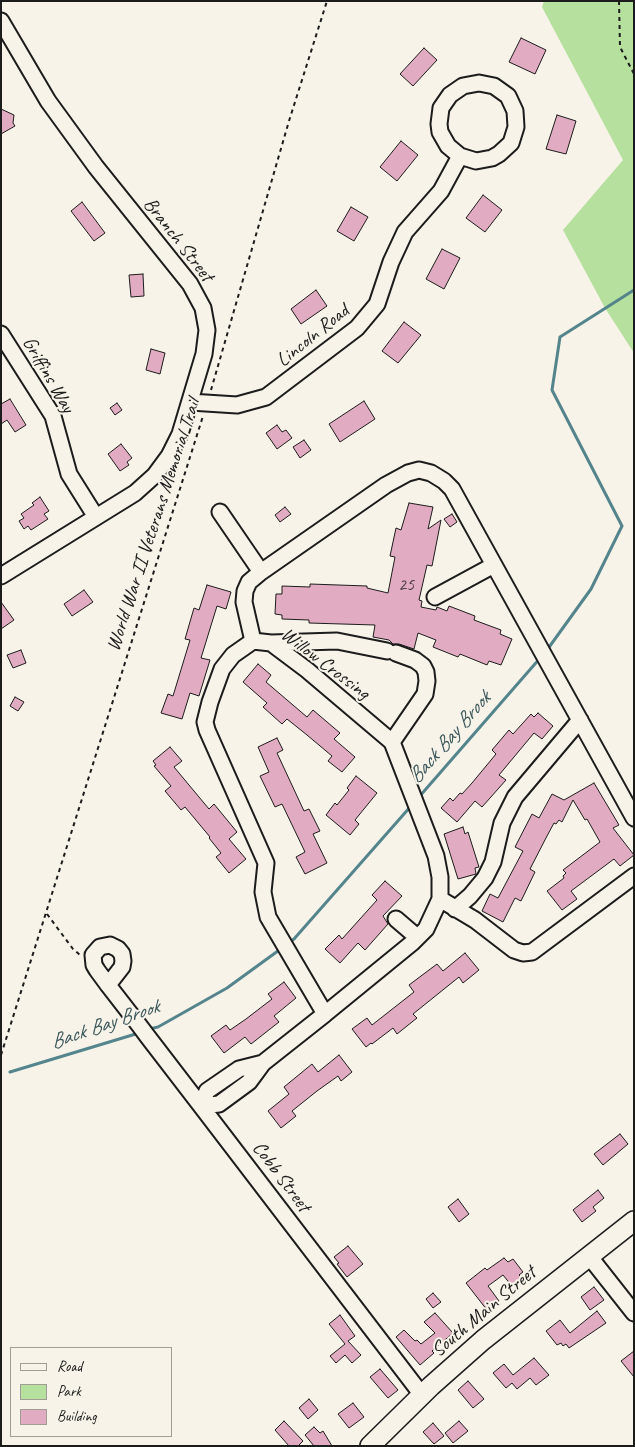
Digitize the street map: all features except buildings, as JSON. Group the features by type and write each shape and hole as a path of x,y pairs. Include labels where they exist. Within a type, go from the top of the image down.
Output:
{"main road":[{"name":"South Main Street","path":"370,1446 422,1395 511,1317 634,1221"}],"street":[{"name":"Branch Street","path":"1,21 48,101 96,167 190,284 200,300 206,318 207,336 204,354 190,402 174,449 155,475 135,493 1,576"},
{"path":"471,83 494,86 508,96 516,111 516,127 511,142 506,149 492,158 476,161 460,156 448,146 440,132 440,116 445,101 456,89 471,83"},
{"name":"Lincoln Road","path":"190,402 236,406 266,396 357,328 377,304 391,262 405,232 441,191 460,156"},
{"name":"Griffins Way","path":"1,334 50,410 55,421 69,474 96,517"},
{"path":"253,641 244,602 245,591 249,582 386,485 408,473 420,470 431,473 444,481 452,489 634,818"},
{"path":"220,512 261,572"},
{"path":"436,597 494,565"},
{"name":"Willow Crossing","path":"201,1106 219,1104 249,1082 264,1063 325,1014 417,937 426,929 440,899 440,877 436,856 392,742 307,670 271,643 253,641 232,655 222,669 210,702 205,722 206,730 266,864 263,892 268,917 325,1014"},
{"path":"271,643 337,641 392,652 415,660 423,666 427,682 425,694 392,742"},
{"path":"455,908 470,896 485,878 493,862 502,823 515,797 580,720"},
{"path":"440,899 475,920 514,950 523,953 532,952 634,876"},
{"path":"396,919 417,937"},
{"path":"95,968 93,955 100,948 110,945 116,947 124,961 122,967 108,985"},
{"name":"Cobb Street","path":"95,968 422,1395"},
{"path":"589,1256 634,1313"}],"path":[{"name":"World War II Veterans Memorial Trail","path":"1,1055 207,404 289,121 326,1"},
{"path":"619,1 620,48 634,74"},
{"path":"46,913 73,950 95,968"}],"green space":[{"path":"544,1 634,1 634,353 605,308 563,230 623,160 542,7"}],"waterway":[{"name":"Back Bay Brook","path":"547,650 591,589 622,526 552,390 560,337 634,290"},
{"name":"Back Bay Brook","path":"419,797 541,657"},
{"name":"Back Bay Brook","path":"289,943 411,806"},
{"name":"Back Bay Brook","path":"149,1029 158,1027 227,988 282,948"},
{"name":"Back Bay Brook","path":"10,1072 139,1033"}]}
